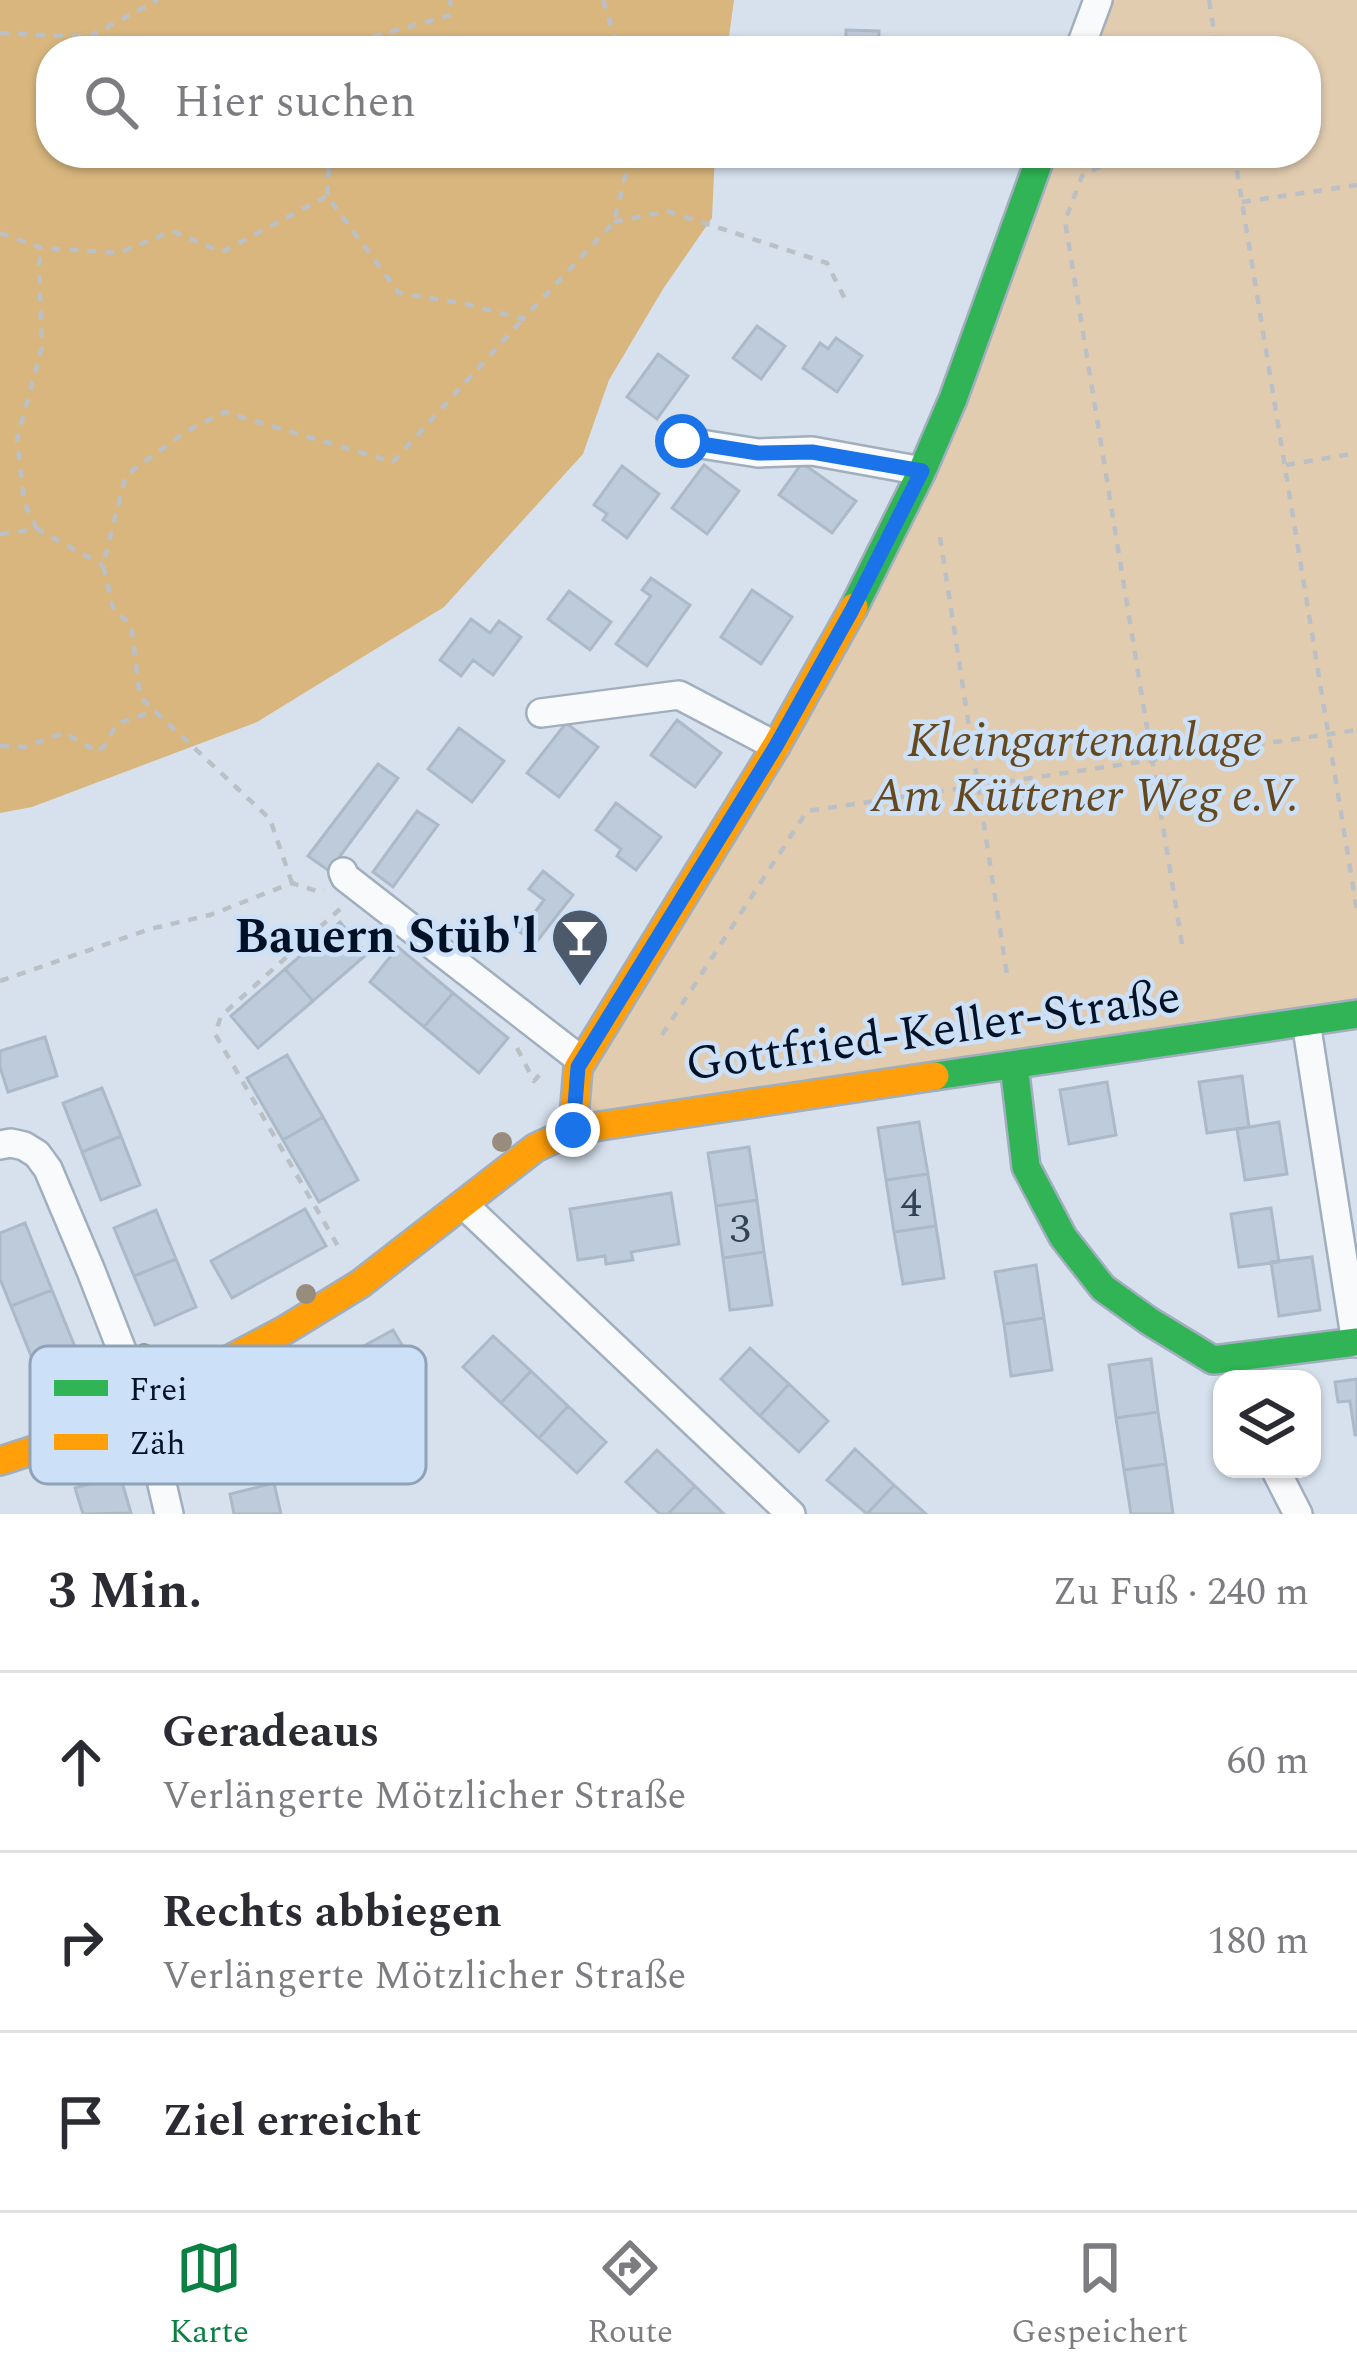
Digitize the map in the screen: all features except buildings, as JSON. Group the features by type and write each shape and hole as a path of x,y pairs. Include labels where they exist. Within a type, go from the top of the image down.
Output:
{"street":[{"path":"1085,36 1098,0"},
{"path":"256,1346 360,1284 535,1148 573,1130 574,1055 776,746 852,610 953,399 1037,168"},
{"path":"682,441 758,453 812,452 922,471"},
{"path":"541,713 679,695 776,746"},
{"path":"346,883 574,1055"},
{"name":"Gottfried-Keller-Straße","path":"573,1130 1357,1014"},
{"path":"1014,1064 1026,1167 1063,1237 1103,1288 1219,1370 1356,1342 1306,1022"},
{"path":"0,1145 24,1146 48,1169 121,1346"},
{"path":"463,1204 791,1514"},
{"path":"0,1461 30,1451"},
{"path":"1280,1478 1298,1514"},
{"path":"162,1484 169,1514"}],"path":[{"path":"90,36 158,0"},
{"path":"375,36 451,15 450,0"},
{"path":"603,0 614,36"},
{"path":"1209,0 1215,36"},
{"path":"0,33 66,36"},
{"path":"329,168 327,196 398,293 523,319"},
{"path":"292,884 270,819 140,697 131,624 114,610 103,566 126,475 187,431 224,412 393,462 614,222 627,168"},
{"path":"1097,168 1082,176 1065,221 1182,944"},
{"path":"1236,168 1357,911"},
{"path":"1241,202 1357,185"},
{"path":"0,233 42,248 119,253 172,231 222,252 327,196"},
{"path":"614,222 667,211 809,256 827,263 846,301"},
{"path":"42,248 42,347 17,439 24,502 37,529 103,566"},
{"path":"1284,465 1357,453"},
{"path":"0,534 37,529"},
{"path":"940,537 1007,975"},
{"path":"0,746 24,747 64,733 98,752 116,724 155,711"},
{"path":"662,1035 807,811 1357,730"},
{"path":"0,981 292,884 320,892 346,883"},
{"path":"346,883 221,1016 215,1034 360,1284"},
{"path":"517,1047 534,1081 574,1055"}],"green space":[{"name":"Kleingartenanlage Am Küttener Weg e.V.","path":"1109,0 1357,0 1357,1003 584,1117 586,1082 785,752 1046,168 1321,168 1321,36 1096,36"}],"shaded area":[{"path":"0,0 734,0 729,36 36,36 36,168 714,168 712,218 609,380 583,454 444,607 257,722 32,807 0,813"}],"traffic: fast":[{"path":"854,607 953,399 1037,168"},
{"path":"935,1076 1357,1014"},
{"path":"1014,1065 1026,1167 1063,1237 1103,1288 1213,1360 1357,1342"}],"traffic: slow":[{"path":"573,1130 578,1068 776,746 854,607"},
{"path":"255,1346 360,1284 535,1148 573,1130 935,1076"},
{"path":"0,1461 30,1451"}],"place":[{"name":"Bauern Stüb'l","path":"580,988"}],"route":[{"path":"573,1130 578,1067 776,746 922,471 812,452 758,453 682,441"}]}
